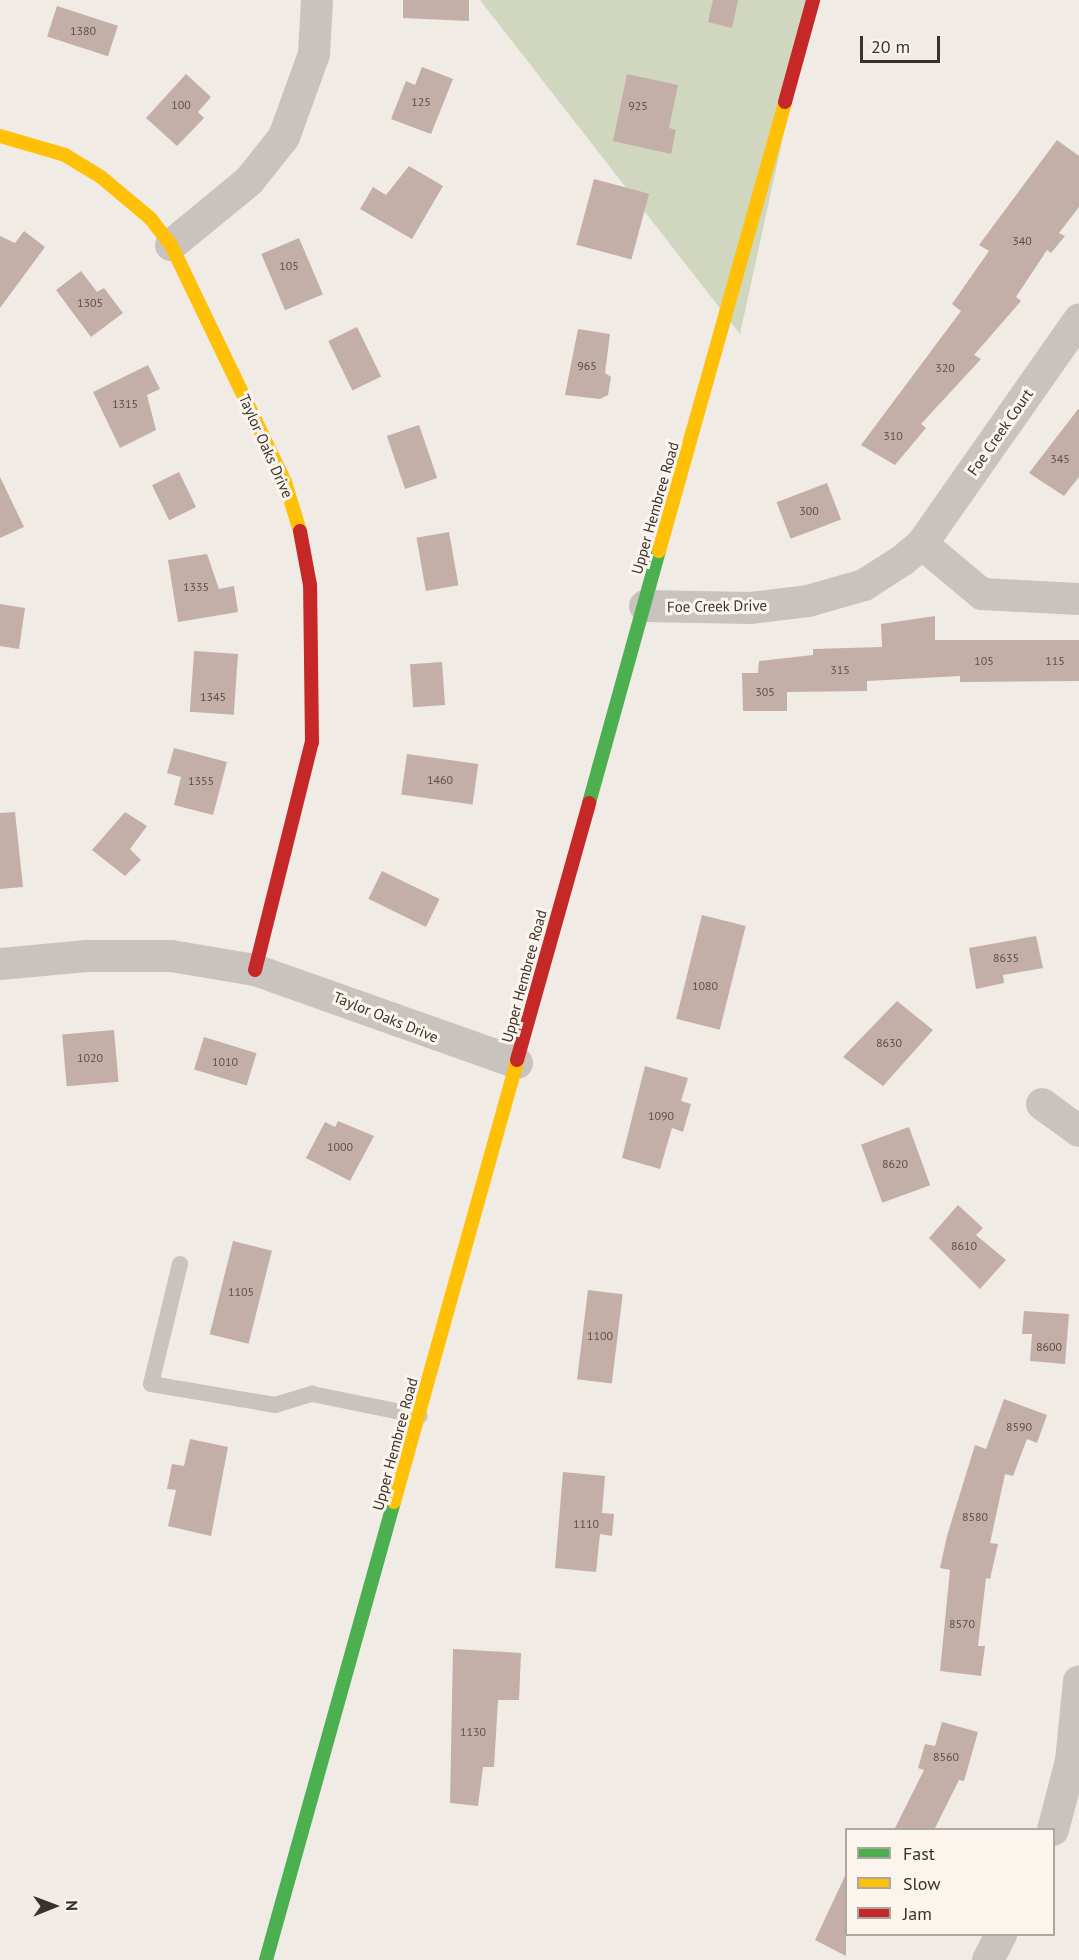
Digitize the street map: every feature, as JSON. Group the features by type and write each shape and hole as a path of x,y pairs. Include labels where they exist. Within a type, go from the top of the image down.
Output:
{"street":[{"path":"171,245 249,181 284,137 314,54 317,0"},
{"name":"Upper Hembree Road","path":"266,1960 420,1416 813,0"},
{"name":"Taylor Oaks Drive","path":"0,136 65,155 101,177 150,218 171,245 285,483 310,585 312,742 255,970"},
{"name":"Foe Creek Court","path":"922,544 1079,320"},
{"path":"922,544 982,594 1079,599"},
{"name":"Foe Creek Drive","path":"645,606 750,608 808,601 864,585 922,544"},
{"name":"Taylor Oaks Drive","path":"0,964 87,956 171,956 255,970 517,1063"},
{"path":"1042,1104 1079,1131"},
{"path":"1054,1828 1071,1761 1079,1681"},
{"path":"988,1960 1000,1936"}],"lane":[{"path":"180,1264 151,1384 275,1405 312,1394 420,1416"}],"green space":[{"path":"480,0 813,0 740,334"}],"building":[{"path":"403,0 469,0 469,21 403,18"},
{"path":"713,0 738,0 732,28 708,22"},
{"path":"57,6 118,26 108,56 47,36"},
{"path":"422,67 453,79 431,134 391,119 406,81 415,85"},
{"path":"186,74 211,97 198,112 204,118 177,146 146,118"},
{"path":"627,74 678,85 669,128 676,130 671,154 613,141"},
{"path":"1057,140 1079,156 1079,207 1059,233 1065,236 1051,253 1047,250 1016,297 1021,301 974,355 981,359 921,424 926,428 895,465 861,445 961,311 952,304 989,251 979,245"},
{"path":"409,166 443,186 412,239 360,209 373,187 386,195"},
{"path":"594,179 649,194 631,259 576,245"},
{"path":"24,231 45,247 0,308 0,236 15,243"},
{"path":"299,238 323,294 285,310 261,254"},
{"path":"81,271 97,292 104,288 123,313 91,337 56,290"},
{"path":"357,327 381,376 352,390 328,341"},
{"path":"578,329 610,334 605,373 611,377 608,395 600,399 565,395"},
{"path":"148,365 160,389 147,395 156,430 120,448 93,392"},
{"path":"1079,408 1079,477 1064,496 1029,473"},
{"path":"419,425 437,478 405,489 387,436"},
{"path":"179,472 196,507 169,520 152,485"},
{"path":"0,477 24,527 0,538"},
{"path":"827,483 841,519 791,539 777,502"},
{"path":"449,532 458,585 426,591 417,538"},
{"path":"207,554 219,589 234,586 238,612 178,622 168,560"},
{"path":"0,604 25,608 19,649 0,646"},
{"path":"935,616 935,640 1079,640 1079,681 960,682 960,676 867,681 867,691 787,692 787,711 743,711 742,673 758,673 759,661 813,655 813,649 882,647 881,624"},
{"path":"194,651 238,654 234,715 190,712"},
{"path":"442,662 445,705 413,707 410,664"},
{"path":"174,748 227,762 213,815 174,805 181,777 167,773"},
{"path":"407,754 478,764 473,805 401,795"},
{"path":"15,812 23,887 0,889 0,813"},
{"path":"125,812 147,826 130,849 141,860 125,876 92,850"},
{"path":"382,871 440,899 426,927 368,899"},
{"path":"702,915 746,926 720,1030 676,1019"},
{"path":"1036,936 1043,968 1003,975 1004,983 976,989 969,948"},
{"path":"897,1001 933,1030 883,1086 843,1057"},
{"path":"114,1030 119,1082 67,1086 62,1035"},
{"path":"204,1037 257,1053 247,1086 194,1070"},
{"path":"645,1066 688,1078 681,1101 691,1104 683,1132 672,1128 660,1169 622,1158"},
{"path":"338,1121 374,1136 350,1181 306,1158 325,1122 335,1127"},
{"path":"909,1127 930,1185 882,1203 861,1144"},
{"path":"958,1205 983,1228 976,1235 1006,1260 980,1289 929,1238"},
{"path":"233,1241 272,1251 249,1344 210,1334"},
{"path":"588,1290 623,1294 612,1384 577,1379"},
{"path":"1024,1311 1069,1314 1065,1364 1030,1361 1032,1334 1022,1334"},
{"path":"1004,1399 1047,1415 1037,1443 1027,1439 1013,1476 1005,1474 990,1543 998,1544 990,1579 986,1578 978,1646 985,1646 981,1676 940,1671 950,1570 940,1568 947,1536 975,1445 986,1449"},
{"path":"190,1439 228,1447 211,1536 168,1526 176,1490 167,1489 172,1464 184,1466"},
{"path":"563,1472 605,1476 602,1513 614,1514 612,1536 600,1534 596,1572 555,1568"},
{"path":"453,1649 521,1653 519,1700 498,1700 494,1767 483,1767 478,1806 450,1803"},
{"path":"942,1722 978,1732 964,1781 959,1780 935,1828 895,1828 924,1770 918,1768 925,1744 935,1746"},
{"path":"845,1876 846,1956 815,1940"}],"traffic: fast":[{"path":"589,803 659,551"},
{"path":"266,1960 394,1502"}],"traffic: slow":[{"path":"659,551 785,102"},
{"path":"0,136 65,155 101,177 150,218 171,245 285,482 300,531"},
{"path":"394,1502 517,1060"}],"traffic: jam":[{"path":"785,102 813,0"},
{"path":"255,970 312,742 310,585 300,531"},
{"path":"517,1060 589,803"}]}
